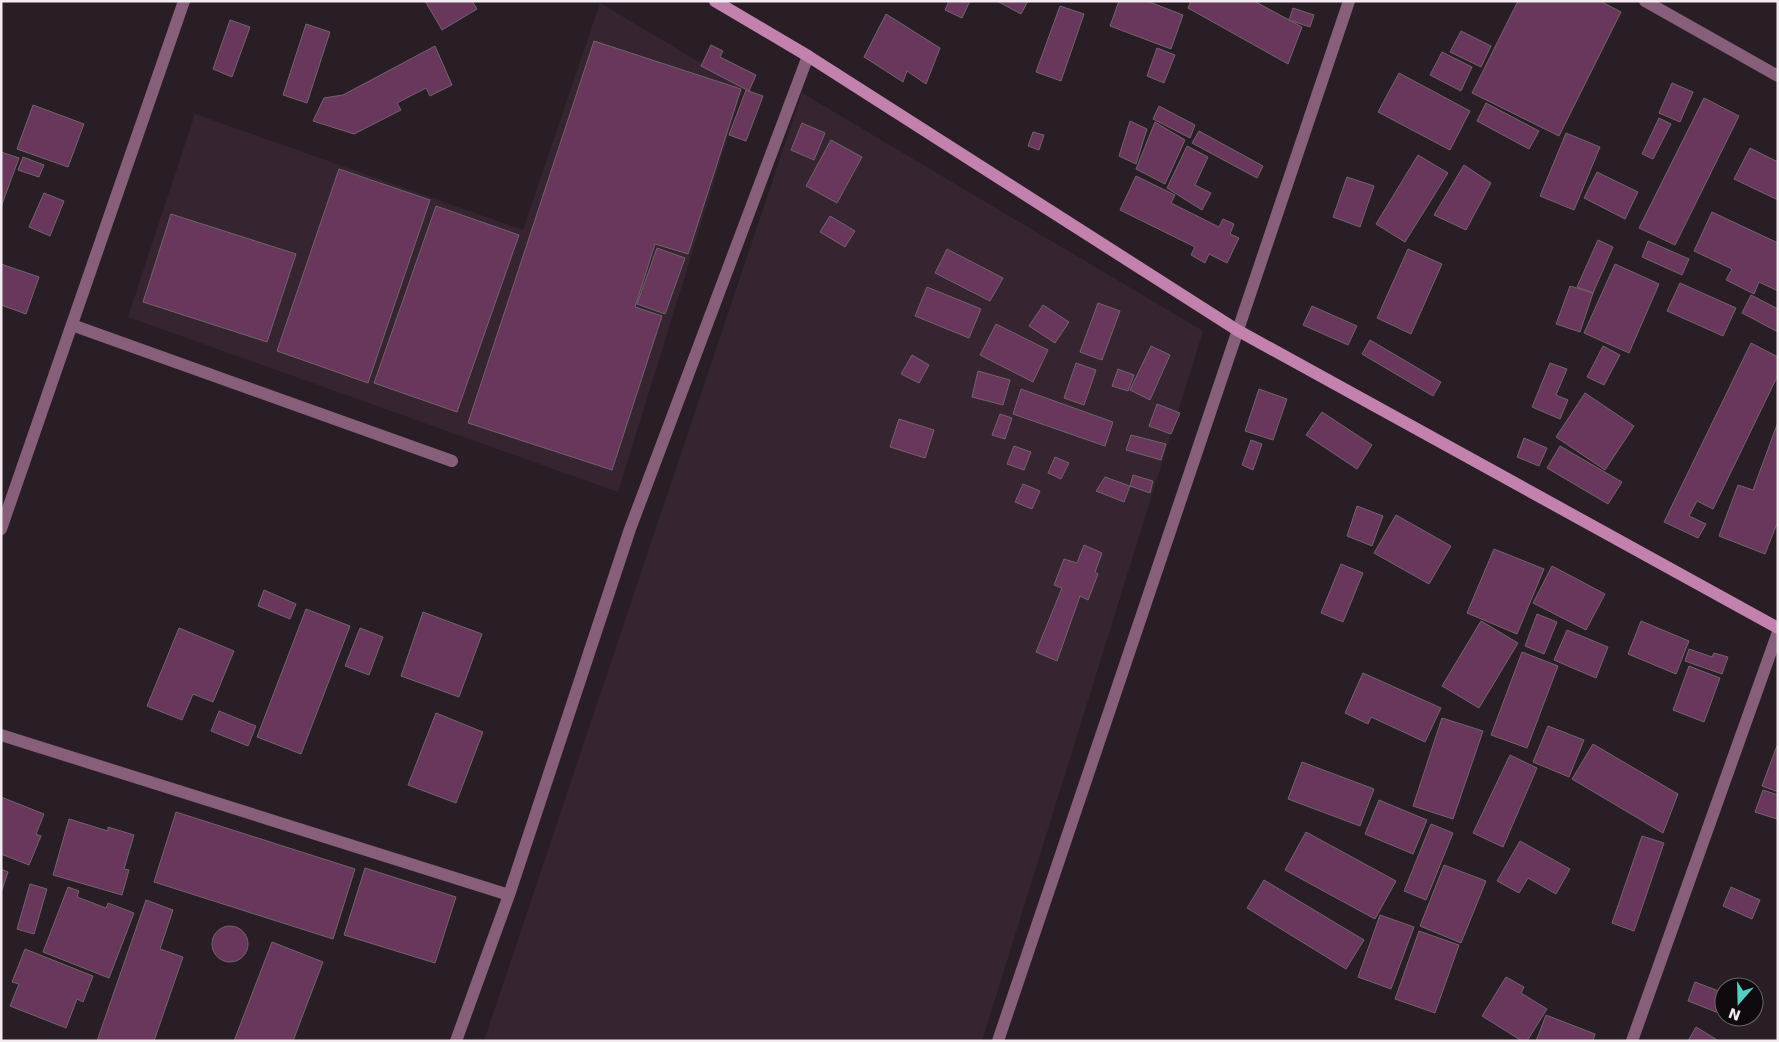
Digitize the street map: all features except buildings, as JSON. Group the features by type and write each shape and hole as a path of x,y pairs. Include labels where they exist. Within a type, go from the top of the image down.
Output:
{"street":[{"path":"1,529 184,1"},
{"path":"715,1 808,56 1237,330 1778,630 1632,1041"},
{"path":"998,1041 1349,1"},
{"path":"1645,1 1778,76"},
{"path":"456,1041 509,895 630,529 808,56"},
{"path":"72,325 452,461"},
{"path":"1,735 509,895"}],"shaded area":[{"path":"600,3 743,88 618,492 128,317 195,114 523,230"},
{"path":"802,93 1203,331 982,1041 484,1041"}]}
